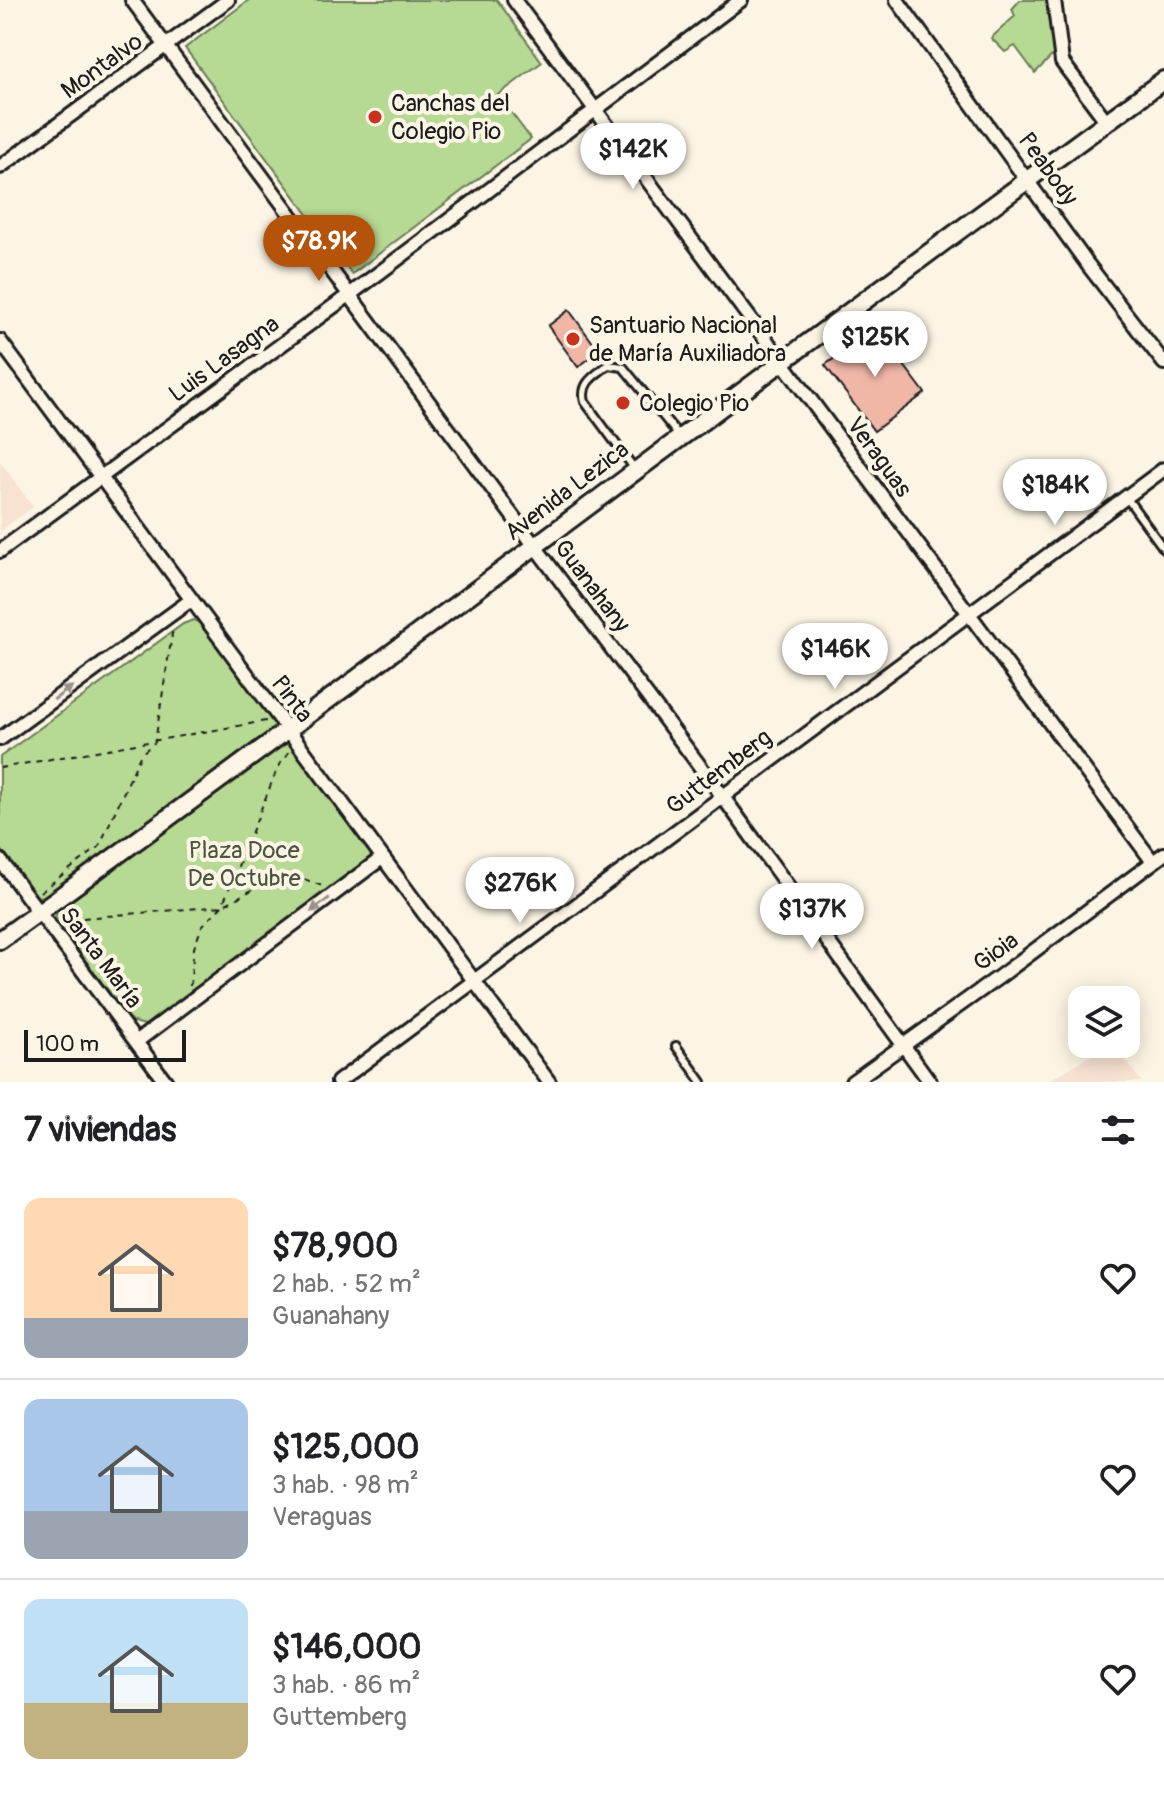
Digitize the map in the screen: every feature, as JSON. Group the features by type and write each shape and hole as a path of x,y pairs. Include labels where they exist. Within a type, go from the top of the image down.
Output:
{"street":[{"name":"Guanahany","path":"132,0 723,797 930,1082"},
{"name":"Montalvo","path":"0,167 228,0"},
{"name":"Veraguas","path":"514,0 968,614 1159,858"},
{"name":"Luis Lasagna","path":"0,551 741,0"},
{"name":"Peabody","path":"897,0 1029,179 1088,265 1164,363"},
{"path":"1054,0 1062,62 1107,122"},
{"name":"Avenida Lezica","path":"0,940 1164,80"},
{"name":"Pinta","path":"0,341 549,1082"},
{"name":"Guttemberg","path":"338,1082 1164,469"},
{"path":"0,739 191,600"},
{"path":"136,1042 382,858"},
{"name":"Gioia","path":"852,1082 1159,858"},
{"name":"Santa María","path":"0,860 166,1082"}],"lane":[{"path":"636,470 585,402 582,393 585,383 608,365 623,367 680,437"},
{"path":"1126,497 1164,549"},
{"path":"676,1046 702,1082"}],"path":[{"path":"38,912 99,847 141,754 155,742 176,611"},
{"path":"0,768 258,725 287,729 278,767 222,906"},
{"path":"190,1001 194,948 202,926 222,906 267,882 287,879 304,879 336,892"},
{"path":"38,912 77,918 222,906"}],"shaded area":[{"path":"0,461 33,507 0,531"},
{"path":"1086,1058 1124,1058 1142,1082 1046,1082"}],"green space":[{"name":"Canchas del Colegio Pio","path":"249,0 497,0 542,62 498,95 531,139 352,274 185,48"},
{"path":"1020,0 1050,0 1056,52 1035,73 1015,46 1005,52 991,38 1015,16 1012,9"},
{"name":"Plaza Doce De Octubre","path":"193,620 201,623 275,721 275,727 45,896 37,897 0,848 0,757 183,624"},
{"name":"Plaza Doce De Octubre","path":"290,744 370,850 371,859 154,1023 145,1025 130,1021 61,927 55,917 57,911 281,745"}],"building":[{"name":"Santuario Nacional de María Auxiliadora","path":"569,310 599,351 578,367 548,326"},
{"path":"876,328 925,393 874,431 825,365"}],"place":[{"name":"Canchas del Colegio Pio","path":"375,117"},
{"name":"Santuario Nacional de María Auxiliadora","path":"573,339"},
{"name":"Colegio Pio","path":"623,403"}]}
